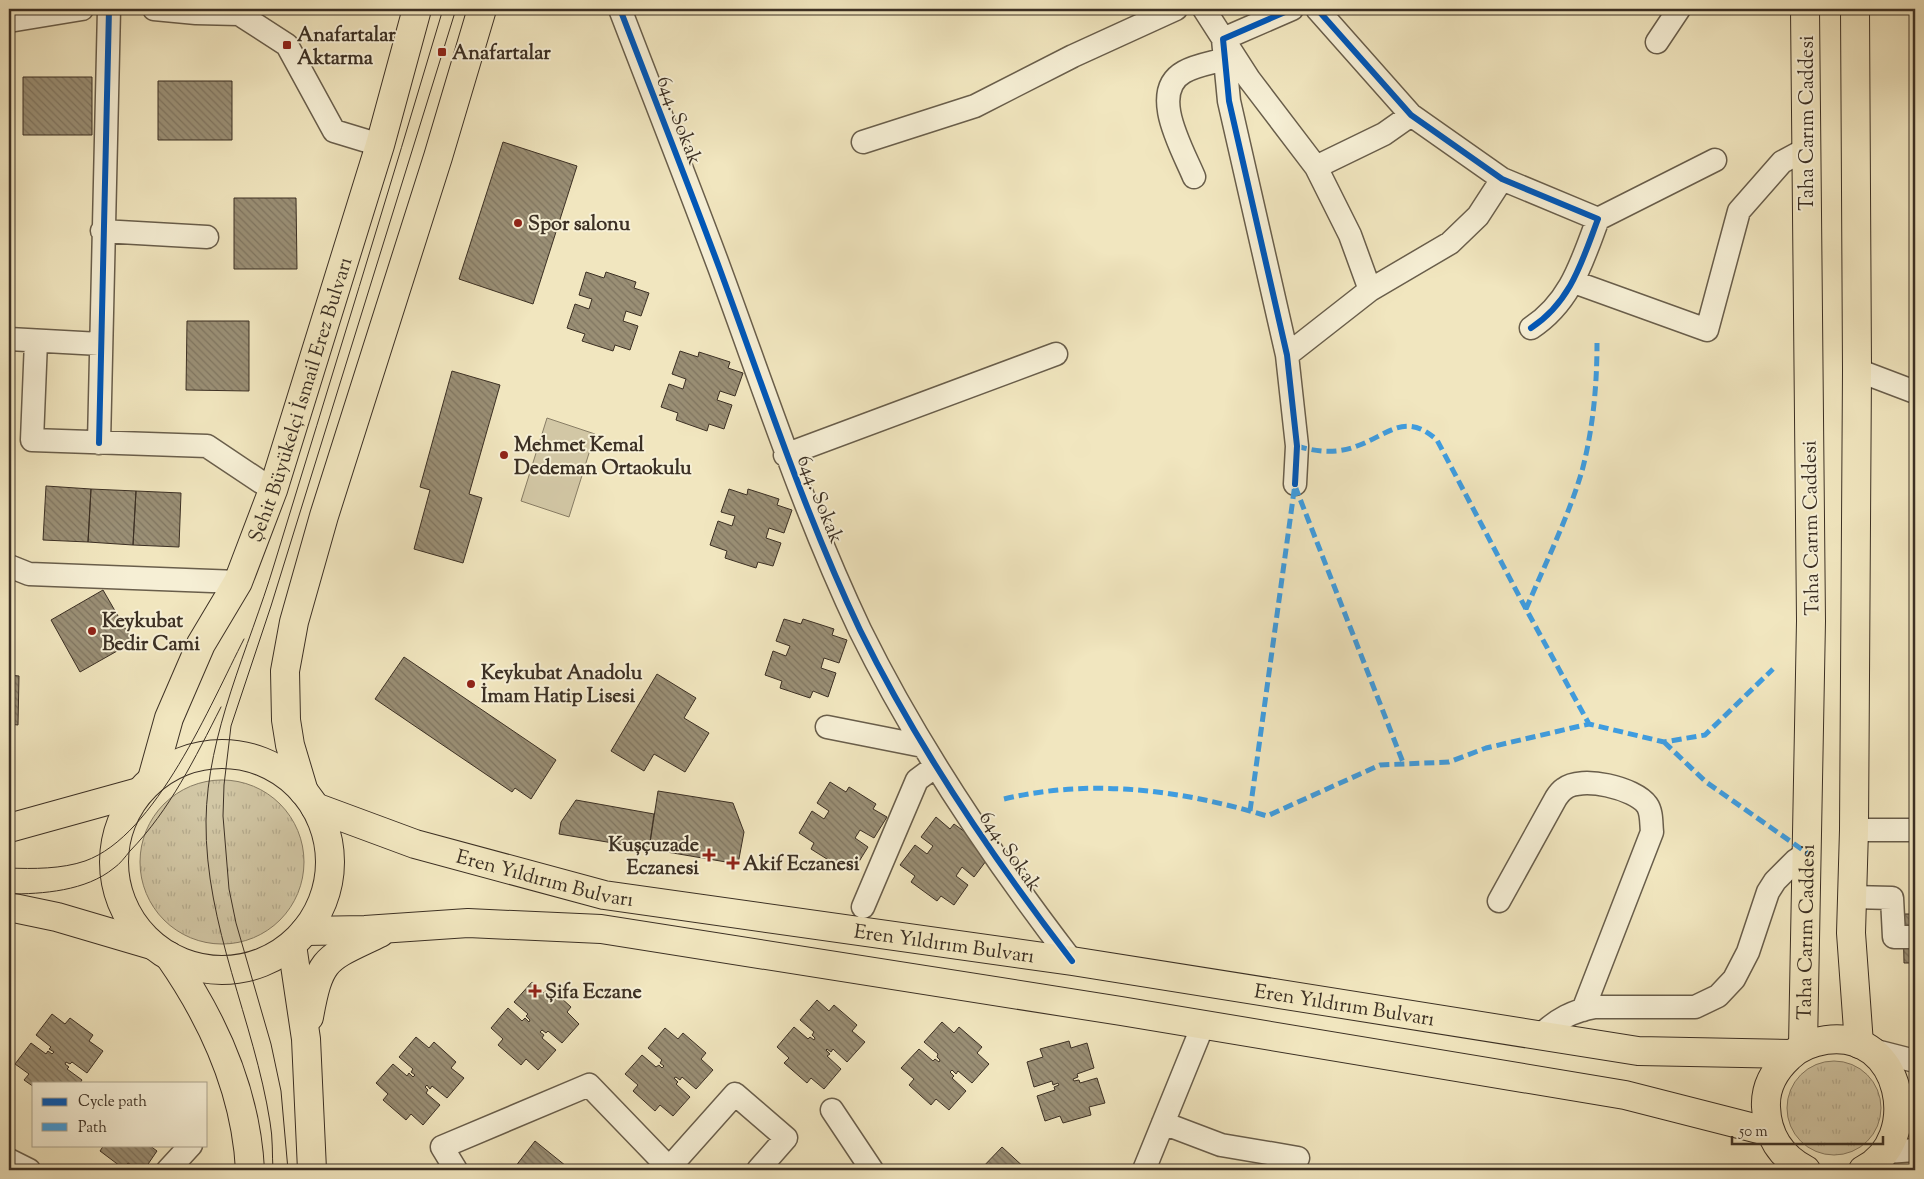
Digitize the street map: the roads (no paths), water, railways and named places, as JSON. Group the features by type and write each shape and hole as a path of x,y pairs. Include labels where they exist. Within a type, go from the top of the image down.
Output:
{"main road":[{"name":"Şehit Büyükelçi İsmail Erez Bulvarı","path":"146,786 169,718 197,652 238,582 273,490 380,146 417,9"},
{"path":"9,907 57,917 161,950 204,968 223,970 260,964 299,938 324,899 330,862 323,824 310,800 290,745 286,720 286,671 294,622 316,542 482,9"},
{"name":"Taha Carım Caddesi","path":"1797,1050 1808,853 1811,621 1806,9"},
{"path":"1855,9 1857,370 1854,830 1851,933 1866,1047 1892,1071 1902,1098 1900,1126 1875,1163"},
{"path":"9,828 146,786 185,760 196,756 240,755 276,768 310,800"},
{"path":"146,786 128,808 116,843 114,868 121,899 129,916 161,950 205,1012 231,1073 245,1125 250,1170"},
{"name":"Eren Yıldırım Bulvarı","path":"310,800 415,844 604,894 1072,961 1638,1050 1797,1050 1831,1039 1866,1047"},
{"name":"Eren Yıldırım Bulvarı","path":"299,938 392,927 468,923 601,929 1203,1025 1625,1095 1776,1149"},
{"path":"306,1039 315,984 323,966 336,955 392,927"},
{"path":"299,938 312,1170"},
{"path":"1797,1050 1773,1076 1768,1090 1766,1111 1776,1149 1806,1170"}],"street":[{"path":"9,21 82,9"},
{"path":"98,443 108,9"},
{"path":"154,9 196,13 239,14 287,45 334,131 380,146"},
{"name":"644. Sokak","path":"620,9 718,266 812,523 861,632 923,746 994,856 1072,961"},
{"path":"863,142 975,106 1073,56 1176,9"},
{"path":"1204,9 1224,49 1281,124 1316,166 1350,235 1370,290"},
{"path":"1194,177 1168,110 1167,96 1173,82 1185,72 1292,9"},
{"path":"1317,9 1411,115 1502,178 1598,219"},
{"path":"1657,42 1679,9"},
{"path":"1224,49 1229,100 1287,355 1297,446 1295,484"},
{"path":"1316,166 1384,134 1411,115"},
{"path":"1574,282 1707,330 1739,211 1782,162 1797,154 1806,152"},
{"path":"1531,328 1553,311 1574,282 1598,219 1716,160"},
{"path":"1287,355 1370,290 1450,243 1478,216 1502,178"},
{"path":"102,231 207,237"},
{"path":"9,339 100,344"},
{"path":"36,341 32,440 207,446 273,490"},
{"path":"786,454 1056,354"},
{"path":"1857,370 1915,392"},
{"path":"9,566 29,574 238,582"},
{"path":"827,727 923,746"},
{"path":"863,906 917,780 936,766"},
{"path":"1499,901 1556,798 1564,788 1582,784 1607,785 1624,789 1641,798 1649,807 1652,832 1583,1010"},
{"path":"1854,830 1915,830"},
{"path":"1541,1035 1560,1019 1595,1007 1695,1007 1718,996 1734,979 1748,952 1768,892 1775,881 1795,861 1808,853"},
{"path":"1852,897 1892,898 1894,937 1915,937"},
{"path":"1144,1170 1203,1025"},
{"path":"1866,1047 1915,1061"},
{"path":"456,1170 442,1147 589,1086 670,1169 735,1094 786,1138 758,1170"},
{"path":"832,1110 872,1170"},
{"path":"1163,1123 1221,1146 1298,1158"},
{"path":"168,1170 191,1146"},
{"path":"1875,1163 1915,1150"},
{"path":"9,1160 29,1170"}],"tram line":[{"path":"273,1170 271,1128 263,1084 213,898 208,860 206,821 208,788 221,723 274,565 443,9"},
{"path":"288,1170 281,1091 271,1044 236,923 229,889 223,816 224,785 231,726 271,606 456,9"},
{"path":"9,868 57,867 85,861 111,847 135,825 158,797 179,765 244,639"},
{"path":"9,894 64,890 91,882 103,876 118,864 144,835 170,801 221,707"}],"place":[{"name":"Anafartalar Aktarma","path":"287,45"},
{"name":"Anafartalar","path":"442,52"},
{"name":"Spor salonu","path":"518,223"},
{"name":"Mehmet Kemal Dedeman Ortaokulu","path":"504,455"},
{"name":"Keykubat Bedir Cami","path":"92,631"},
{"name":"Keykubat Anadolu İmam Hatip Lisesi","path":"471,684"},
{"name":"Kuşçuzade Eczanesi","path":"709,855"},
{"name":"Akif Eczanesi","path":"733,863"},
{"name":"Şifa Eczane","path":"535,991"}]}
